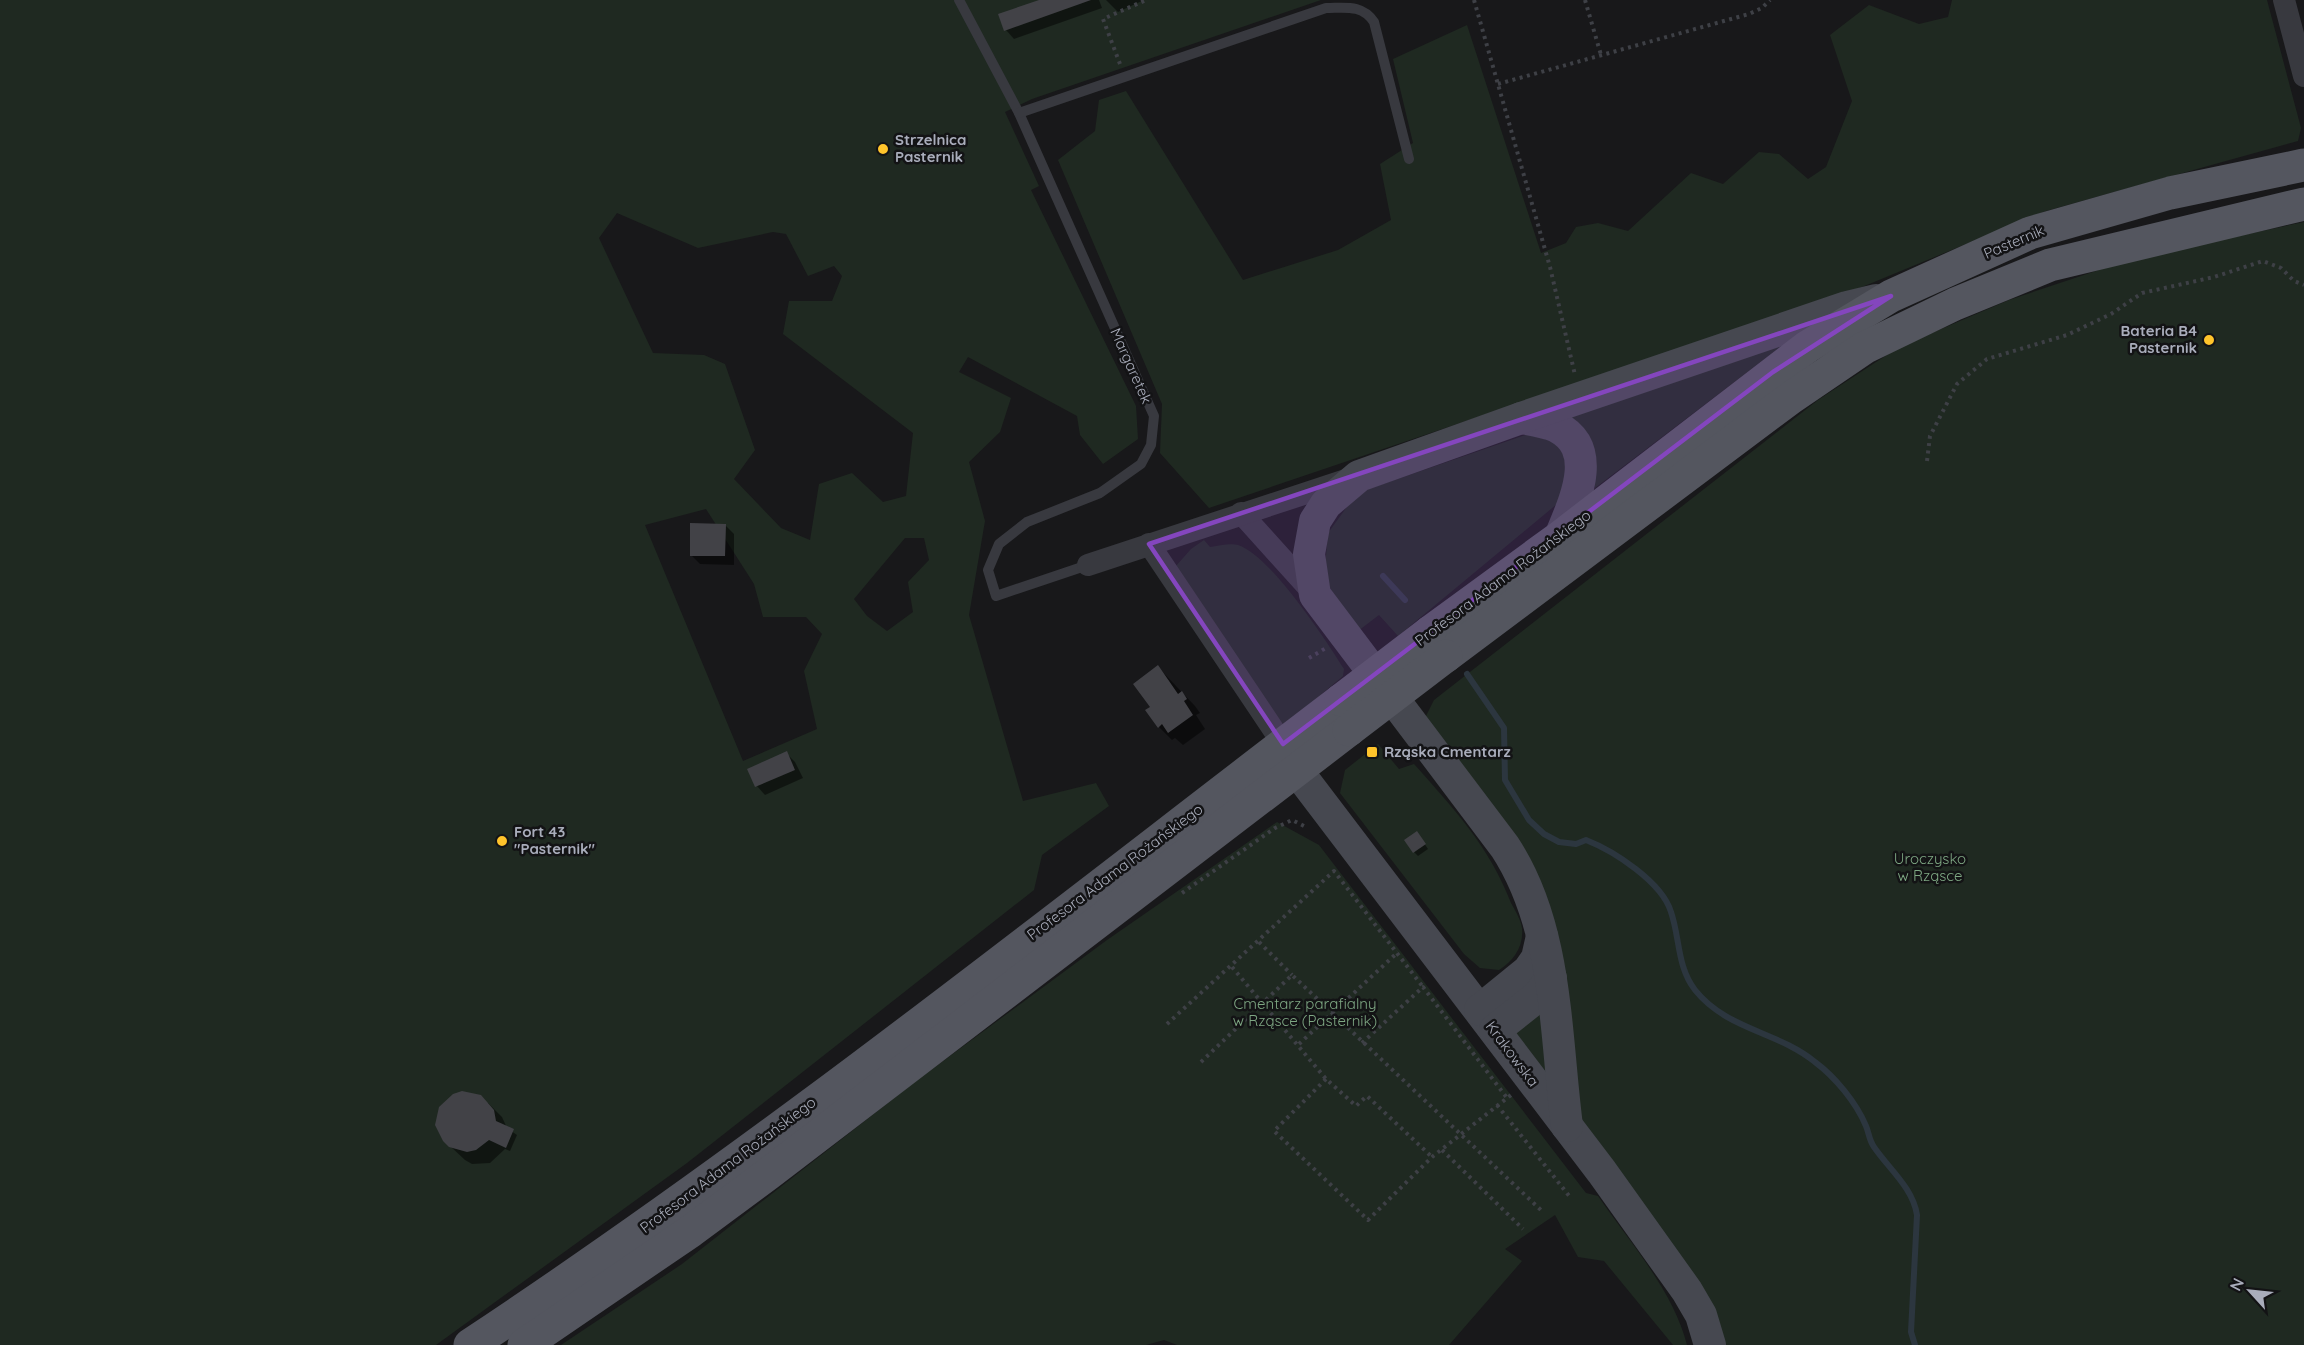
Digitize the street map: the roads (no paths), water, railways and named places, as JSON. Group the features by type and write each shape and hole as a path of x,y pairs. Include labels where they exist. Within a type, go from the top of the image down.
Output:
{"main road":[{"name":"Pasternik","path":"1753,387 1807,347 1891,296 2030,232 2170,193 2304,165"},
{"name":"Profesora Adama Rożańskiego","path":"524,1345 665,1250 768,1174 1345,715 1438,644 1864,348 2019,276 2049,265 2304,204"},
{"name":"Profesora Adama Rożańskiego","path":"1438,644 1560,537 1753,387"},
{"name":"Profesora Adama Rożańskiego","path":"470,1345 585,1269 713,1178 1291,758"}],"street":[{"path":"2284,0 2304,76"},
{"path":"1315,595 1309,554 1315,521 1326,504 1359,476 1847,307 1891,296"},
{"path":"1521,418 1557,427 1574,441 1578,452 1581,472 1579,484 1560,537"},
{"name":"Margaretek","path":"1088,565 1359,476"},
{"path":"1241,513 1315,595 1505,847 1531,896 1542,936 1551,978 1567,1126"},
{"path":"1149,544 1291,758"},
{"name":"Krakowska","path":"1291,758 1567,1126 1687,1291 1701,1315 1710,1345"},
{"path":"1487,1020 1537,958 1542,936"},
{"path":"1487,1020 1538,996 1551,978"}],"lane":[{"name":"Margaretek","path":"959,0 1018,113 1154,416 1151,445 1141,464 1100,493 1027,522 999,544 988,570 996,596 1088,565"},
{"path":"1018,113 1326,8 1362,9 1374,21 1409,159"}],"waterway":[{"path":"1383,576 1405,600"},
{"path":"1467,674 1504,728 1505,780 1529,820 1544,834 1559,842 1576,844 1586,840 1597,845 1623,860 1648,879 1666,901 1671,912 1685,972 1695,990 1722,1014 1785,1043 1815,1062 1851,1099 1862,1117 1872,1144 1906,1187 1915,1205 1917,1215 1911,1332 1915,1345"}],"place":[{"name":"Strzelnica Pasternik","path":"883,149"},
{"name":"Bateria B4 Pasternik","path":"2209,340"},
{"name":"Rząska Cmentarz","path":"1372,752"},
{"name":"Fort 43 \"Pasternik\"","path":"502,841"}],"park label":[{"name":"Uroczysko w Rząsce","path":"1930,868"},
{"name":"Cmentarz parafialny w Rząsce (Pasternik)","path":"1305,1012"}]}
